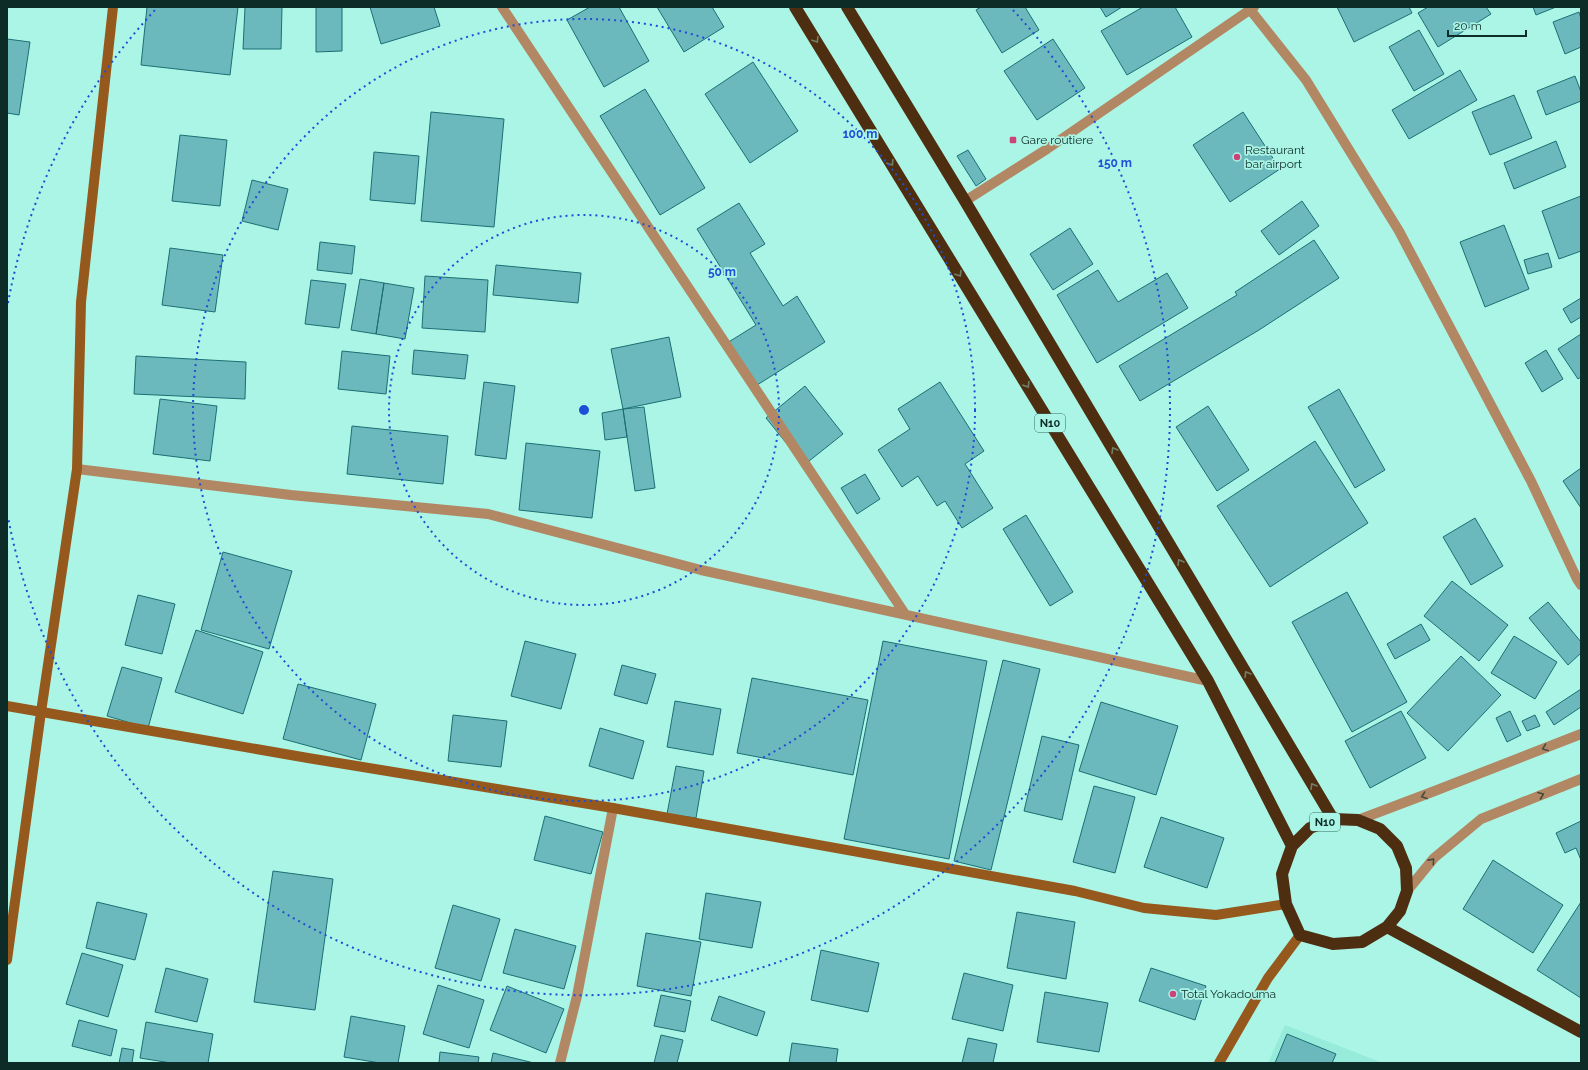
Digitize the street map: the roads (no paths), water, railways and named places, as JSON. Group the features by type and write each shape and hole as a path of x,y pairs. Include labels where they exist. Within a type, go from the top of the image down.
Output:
{"highway":[{"name":"N10","path":"795,7 1208,681 1292,846"},
{"name":"N10","path":"846,7 965,201 1333,819"},
{"name":"N10","path":"1333,819 1358,820 1380,829 1397,846 1406,868 1407,892 1400,911 1387,927 1362,942 1333,944 1300,934 1286,904 1282,874 1292,846 1310,828 1333,819"},
{"path":"1387,927 1581,1032"}],"street":[{"path":"7,960 41,712 77,469 81,302 113,7"},
{"path":"502,7 905,614"},
{"path":"965,201 1053,145 1251,8 1306,80 1399,231 1531,481 1576,580 1581,585"},
{"path":"77,469 291,496 488,514 701,570 1208,681"},
{"path":"7,706 300,757 613,808 1075,891 1144,908 1216,915 1286,904"},
{"path":"1358,820 1581,734"},
{"path":"1407,892 1434,858 1481,819 1581,779"},
{"path":"560,1063 577,996 613,808"},
{"path":"1219,1063 1268,978 1300,934"}],"place":[{"name":"Gare routiere","path":"1013,140"},
{"name":"Restaurant bar airport","path":"1237,157"},
{"name":"Total Yokadouma","path":"1173,994"}]}
